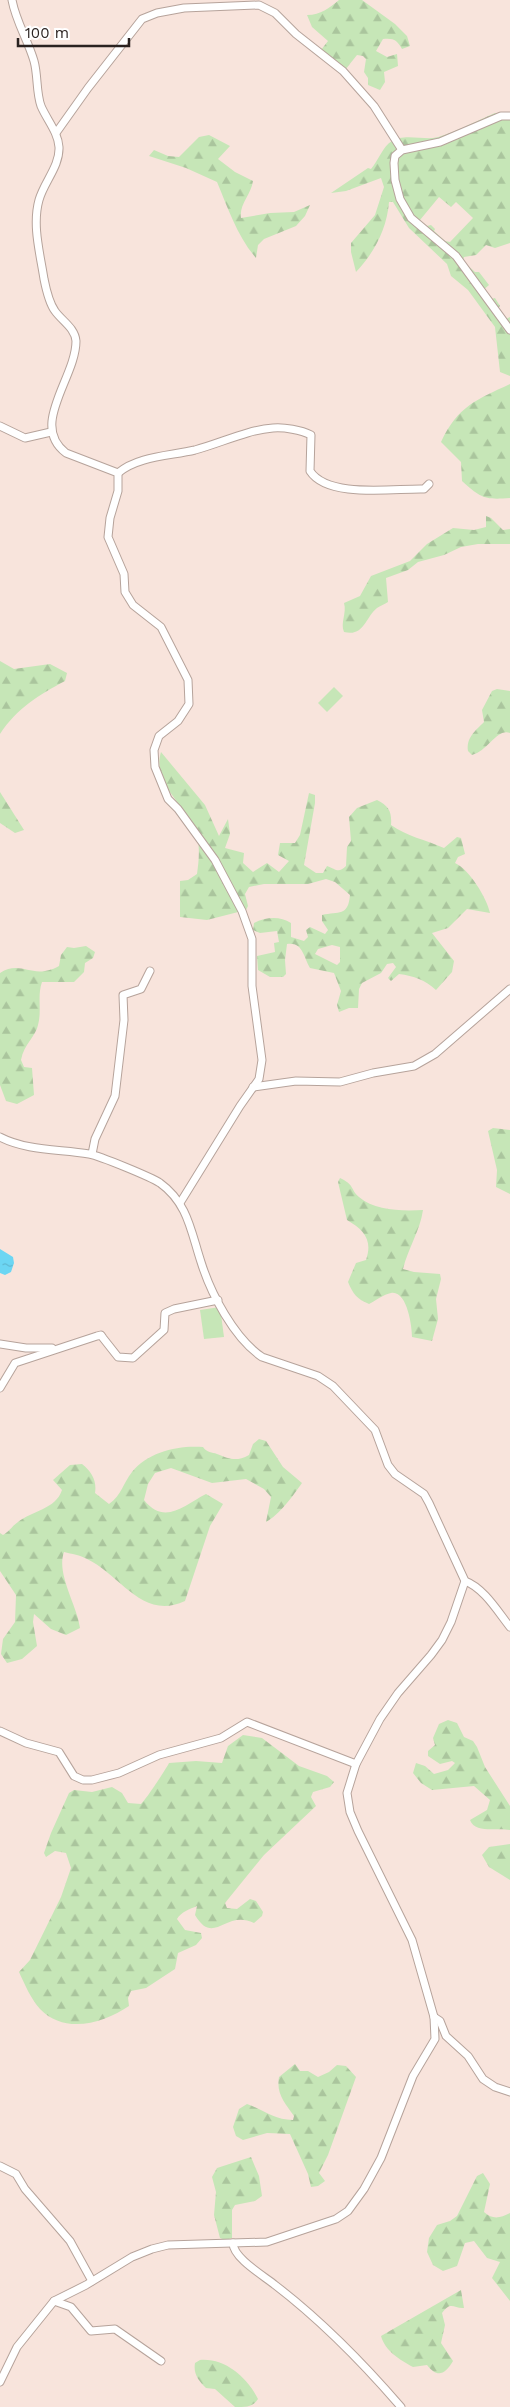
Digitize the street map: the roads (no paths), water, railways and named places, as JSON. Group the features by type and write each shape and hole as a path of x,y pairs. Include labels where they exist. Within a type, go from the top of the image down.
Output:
{"street":[{"path":"12,0 34,60 40,104 56,133 58,157 42,192 36,219 47,290 54,310 75,334 76,344 73,361 53,414 51,432 59,448 66,453 118,473"},
{"path":"56,133 88,88 142,20 158,13 184,8 259,5 275,13 296,34 343,71 374,106 402,150"},
{"path":"510,116 501,116 440,142 402,150 395,156 395,180 400,199 411,218 456,256 510,330"},
{"path":"0,426 24,438 51,432"},
{"path":"118,473 132,464 276,428 311,435 313,438 310,471 318,479 334,486 370,490 424,489 429,484"},
{"path":"118,473 118,491 108,528 111,546 124,574 125,592 133,605 161,627 188,680 189,704 178,721 159,736 154,750 155,767 168,799 178,809 215,860 242,910 252,939 252,986 262,1060 259,1079 240,1106 180,1203"},
{"path":"92,1154 95,1139 115,1096 123,1027 123,994 141,989 150,971"},
{"path":"254,1087 296,1081 340,1082 373,1073 414,1066 435,1054 510,989"},
{"path":"0,1136 22,1145 92,1154 160,1183 180,1203 192,1227 205,1273 230,1324 254,1351 275,1362 325,1380 375,1430 388,1465 400,1479 424,1494 465,1581 472,1584 480,1592 510,1627"},
{"path":"0,1388 15,1363 101,1335 118,1357 133,1358 164,1330 165,1313 174,1309 218,1300"},
{"path":"0,1344 26,1348 58,1348"},
{"path":"0,2382 17,2347 54,2301 92,2280 152,2249 168,2245 233,2244 272,2240 336,2219 348,2211 364,2189 380,2158 414,2076 435,2039 434,2017 412,1940 350,1812 347,1793 356,1764 380,1720 398,1693 431,1656 442,1640 451,1622 465,1581"},
{"path":"0,1731 26,1743 59,1752 74,1776 83,1780 106,1777 159,1755 220,1738 247,1722 356,1764"},
{"path":"434,2017 440,2021 446,2036 468,2056 483,2079 510,2092"},
{"path":"0,2166 16,2174 25,2189 70,2241 92,2280"},
{"path":"233,2244 233,2249 238,2256 278,2286 331,2333 401,2407"},
{"path":"54,2301 71,2308 91,2331 115,2330 161,2361"}],"water":[{"path":"0,1249 13,1257 14,1263 11,1272 5,1275 0,1273"}]}
